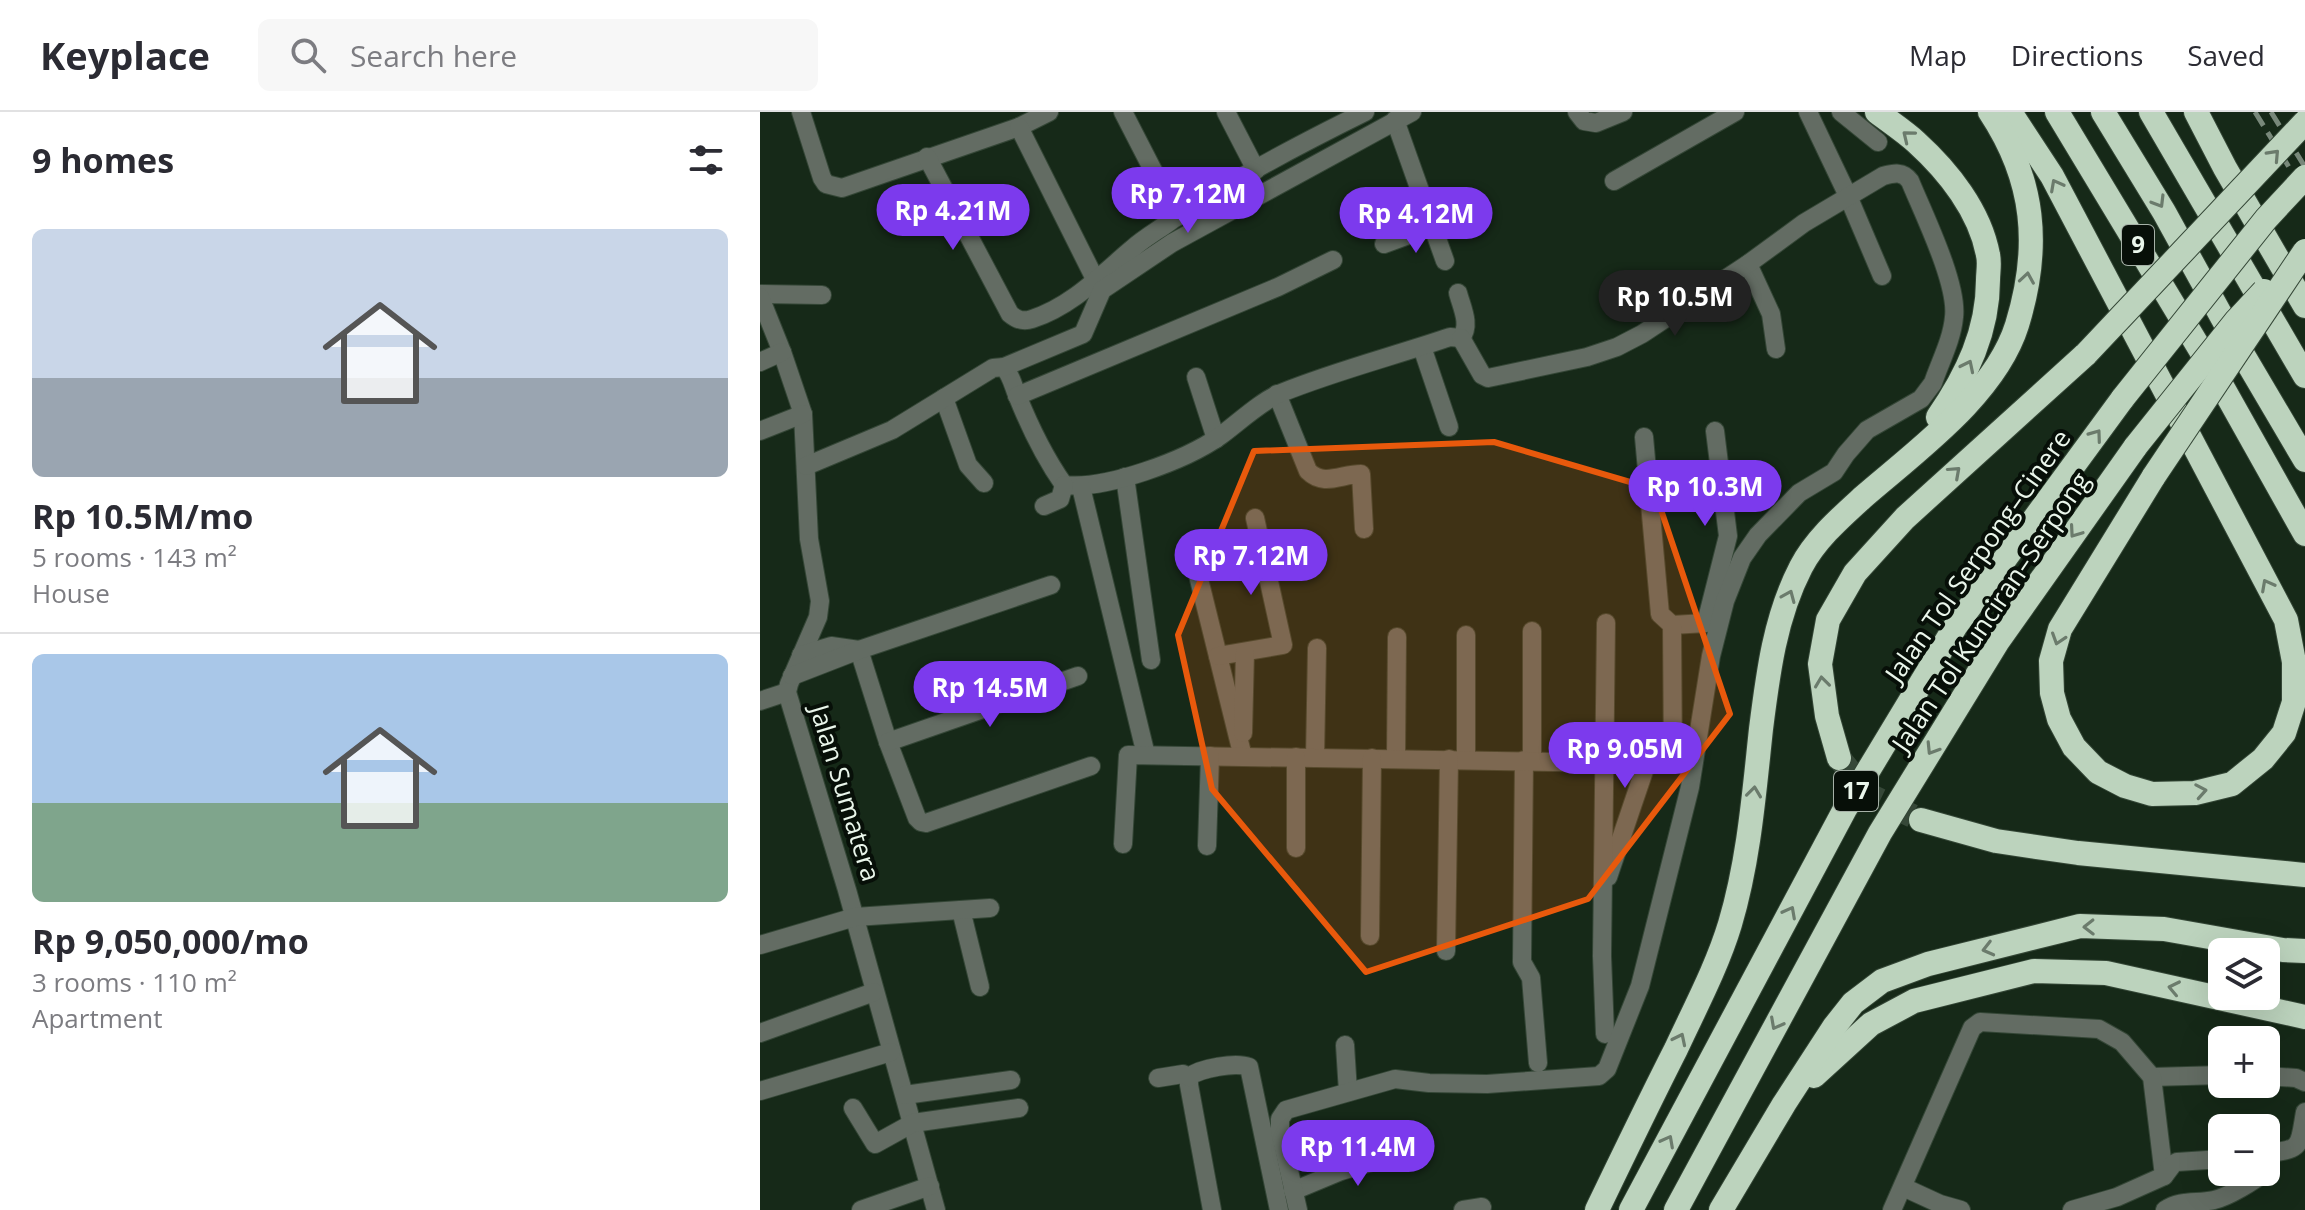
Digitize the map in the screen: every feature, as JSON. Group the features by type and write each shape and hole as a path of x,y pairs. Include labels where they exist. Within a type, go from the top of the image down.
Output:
{"highway":[{"path":"1877,112 1916,142 1955,184 1976,219 1989,256 1988,304 1978,347 1955,393 1911,455"},
{"path":"1597,1210 1704,991 1730,925 1748,846 1768,670 1783,611 1802,565 1833,525 1952,420 1991,376 2016,328 2028,277 2031,226 2023,175 1990,112"},
{"path":"2010,112 2052,176 2196,453 2235,527 2286,620 2294,662 2294,702 2284,733 2263,759 2232,784 2195,793 2152,794 2125,786 2098,772 2074,747 2059,719 2052,693 2051,661 2060,629 2154,476 2305,251"},
{"name":"9","path":"2057,112 2218,379 2305,534"},
{"name":"9","path":"2103,112 2164,212 2302,455"},
{"path":"2151,112 2305,376"},
{"path":"2196,112 2305,306"},
{"path":"1839,758 1827,716 1820,664 1828,620 1855,573 1905,518 2086,354 2305,122"},
{"name":"Jalan Tol Serpong–Cinere","path":"1631,1210 1853,796 1955,627 2123,398 2266,219 2305,177"},
{"name":"Jalan Tol Kunciran–Serpong","path":"1676,1210 1880,833 1998,641 2136,446 2236,321 2305,244"},
{"path":"1921,820 1996,841 2078,853 2305,875"},
{"path":"1721,1210 1834,1027 1853,1003 1882,981 1928,964 2080,926 2164,929 2283,950 2305,951"},
{"path":"1784,1104 1871,1024 1914,1001 2034,971 2106,973 2305,1017"}],"street":[{"path":"801,112 822,178 834,188 849,187 1019,127 1049,112"},
{"path":"1123,112 1177,217"},
{"path":"1226,112 1256,170"},
{"path":"927,157 1010,314 1021,321 1068,302 1135,246 1177,217 1336,118 1365,112"},
{"path":"1577,112 1584,121 1596,123 1623,112"},
{"path":"1614,181 1735,112"},
{"path":"1808,112 1882,276"},
{"path":"1841,112 1878,142"},
{"path":"806,466 892,430 993,368 1004,367 1083,334 1102,290 1172,243 1403,116 1445,261"},
{"path":"1019,127 1096,281"},
{"path":"1298,1210 1280,1119 1286,1110 1395,1079 1487,1084 1599,1076 1607,1069 1640,986 1690,787 1711,656 1725,601 1742,558 1758,535 1799,493 1834,472 1867,430 1921,399 1933,383 1953,327 1954,298 1910,181 1899,173 1883,176 1804,223 1748,264 1617,347 1587,357 1488,378 1482,375 1461,338"},
{"path":"1384,244 1433,226"},
{"path":"1017,396 1278,287 1333,260"},
{"path":"1748,264 1771,314 1776,349"},
{"path":"1458,293 1466,326 1461,338"},
{"path":"762,305 822,295"},
{"name":"Jalan Sumatera","path":"762,305 803,414 809,539 820,601 818,617 790,684 936,1210"},
{"path":"1044,506 1060,499 1073,486 1125,477 1185,455 1216,439 1277,394 1450,337 1461,338"},
{"path":"1422,347 1449,427"},
{"path":"760,362 782,352"},
{"path":"1004,367 1055,471 1073,486 1146,755"},
{"path":"1196,377 1216,439"},
{"path":"1277,394 1308,471 1313,476 1325,481 1361,474 1364,529"},
{"path":"944,398 968,465 984,483"},
{"path":"760,431 803,414"},
{"path":"1644,437 1660,614 1672,625 1706,623 1728,536 1715,431"},
{"path":"1125,477 1151,660"},
{"path":"1218,656 1283,645 1255,518"},
{"path":"1191,547 1243,757"},
{"path":"760,701 859,650 1051,585"},
{"path":"1605,1034 1606,623"},
{"path":"1123,844 1128,755 1673,764 1672,625"},
{"path":"1532,631 1522,962 1531,978 1538,1063"},
{"path":"1446,951 1466,635"},
{"path":"1396,758 1397,637"},
{"path":"801,655 831,646 859,650"},
{"path":"1296,848 1317,648"},
{"path":"859,650 888,742 921,822 926,823 1091,766"},
{"path":"1243,757 1245,652"},
{"path":"888,742 1078,676"},
{"path":"1207,846 1210,756"},
{"path":"1370,936 1372,758"},
{"path":"1603,893 1647,762"},
{"path":"760,945 855,917 990,908"},
{"path":"961,910 980,987"},
{"path":"760,1033 874,992"},
{"path":"1892,1210 1972,1028 1980,1022 2099,1029 2122,1042 2152,1077 2164,1176"},
{"path":"1345,1045 1348,1092"},
{"path":"760,1091 891,1052"},
{"path":"1189,1077 1211,1069 1241,1064 1249,1067 1279,1210"},
{"path":"1158,1078 1183,1074 1189,1077"},
{"path":"2152,1077 2208,1075"},
{"path":"1189,1077 1212,1210"},
{"path":"2280,1077 2305,1082"},
{"path":"905,1095 1011,1080"},
{"path":"853,1108 875,1144 913,1123 1019,1108"},
{"path":"2280,1159 2300,1143 2305,1112"},
{"path":"1293,1191 1341,1171 1410,1151"},
{"path":"2280,1152 2290,1151"},
{"path":"2072,1210 2117,1197 2164,1176 2177,1162 2208,1160"},
{"path":"861,1210 930,1186"},
{"path":"2165,1210 2177,1203 2213,1205 2243,1186"},
{"path":"1903,1187 1961,1210"}],"highlighted area":[{"path":"1494,442 1654,489 1730,714 1588,899 1366,972 1212,789 1178,635 1254,451"}],"tunnel":[{"path":"1839,758 1869,795 1921,820"}],"railway":[{"path":"2255,112 2305,193"},
{"path":"2271,112 2305,167"}]}
